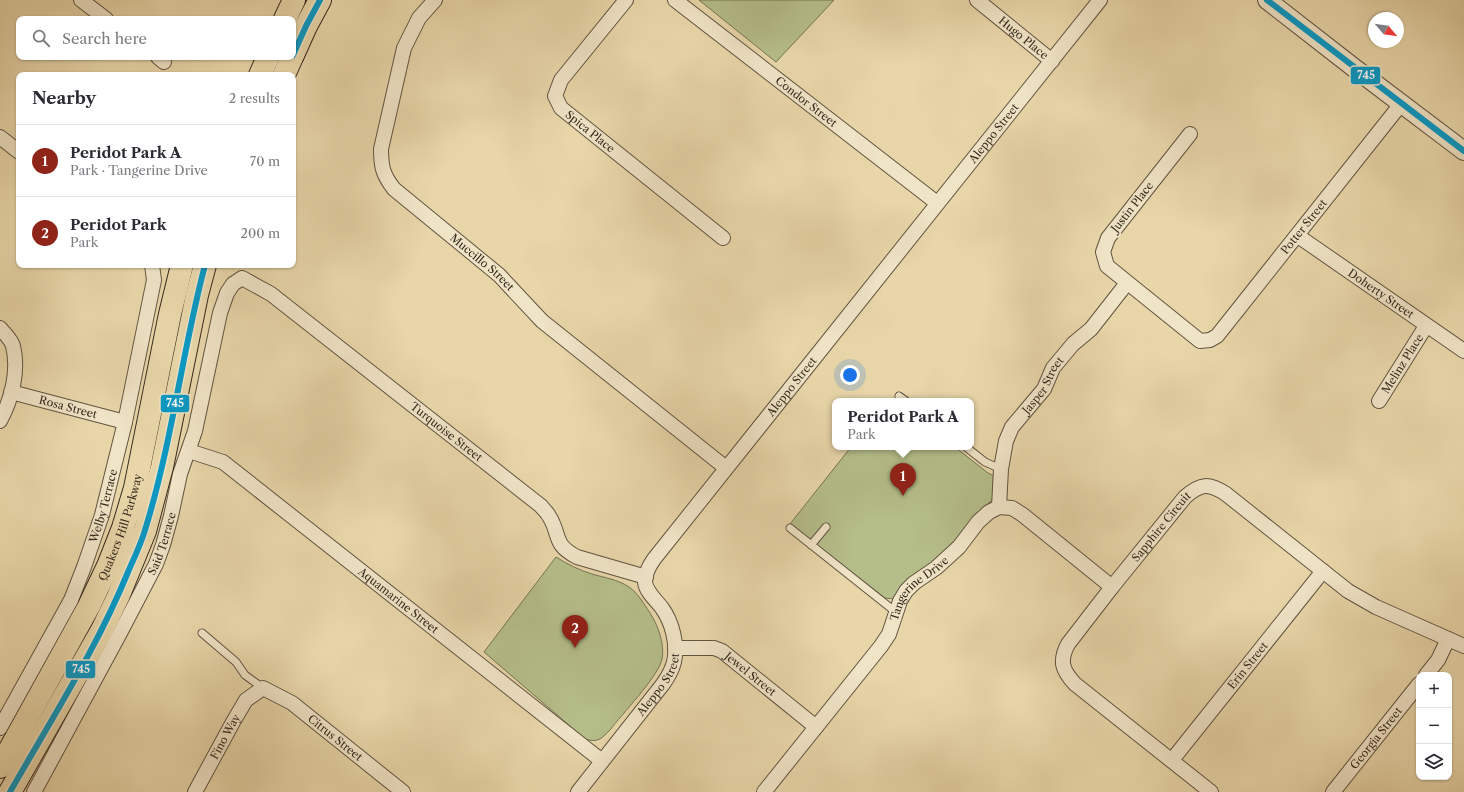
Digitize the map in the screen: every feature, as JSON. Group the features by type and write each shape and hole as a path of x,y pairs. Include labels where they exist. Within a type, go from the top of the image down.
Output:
{"main road":[{"path":"286,16 294,0"},
{"path":"296,49 320,0"},
{"path":"261,72 267,60"},
{"path":"285,72 291,60"},
{"name":"Quakers Hill Parkway","path":"0,767 88,606 108,566 123,528 135,488 181,268"},
{"name":"Quakers Hill Parkway","path":"10,792 105,623 118,597 145,531 162,468 197,295 204,268"}],"street":[{"path":"81,0 102,16"},
{"name":"Muccillo Street","path":"434,0 419,18 404,48 381,149 381,163 385,177 394,189 499,275 542,320 726,468"},
{"name":"Spica Place","path":"626,0 561,80 555,96 561,108 723,238"},
{"name":"Condor Street","path":"675,0 937,203"},
{"name":"Hugo Place","path":"977,0 1052,61"},
{"name":"Aleppo Street","path":"578,792 663,684 674,661 674,637 668,618 647,589 645,583 650,565 1100,0"},
{"path":"1267,0 1464,151"},
{"name":"Potter Street","path":"1200,342 1210,340 1217,336 1402,104"},
{"name":"Justin Place","path":"1190,134 1108,238 1104,252 1107,266 1200,342"},
{"path":"0,137 16,150"},
{"name":"Doherty Street","path":"1298,236 1464,351"},
{"name":"Welby Terrace","path":"0,728 63,615 75,590 102,515 125,422 154,280 152,268"},
{"name":"Said Terrace","path":"34,792 156,564 171,516 180,474 195,431 220,313 227,293 233,284 242,278"},
{"name":"Turquoise Street","path":"242,278 271,294 541,506 550,516 559,544 566,552 577,557 646,577"},
{"name":"Jasper Street","path":"999,507 1001,469 1006,441 1012,427 1044,389 1053,368 1073,344 1091,329 1127,283"},
{"name":"Melinz Place","path":"1379,401 1426,326"},
{"path":"0,328 12,344 15,368 11,392 0,421"},
{"name":"Rosa Street","path":"11,392 125,422"},
{"name":"Aquamarine Street","path":"188,451 223,462 602,761"},
{"name":"Sapphire Circuit","path":"1211,792 1075,684 1067,675 1062,665 1063,654 1068,644 1185,497 1194,489 1205,485 1217,488 1348,591 1363,600 1464,646"},
{"path":"999,507 1012,508 1023,515 1112,587"},
{"name":"Tangerine Drive","path":"764,792 881,646 889,634 900,601 906,591 959,548 978,522 989,512 999,507"},
{"name":"Erin Street","path":"1172,760 1323,571"},
{"path":"1428,672 1438,660 1448,639"},
{"name":"Jewel Street","path":"675,648 714,648 722,651 816,727"},
{"name":"Fino Way","path":"195,792 246,700 263,688"},
{"name":"Citrus Street","path":"263,688 292,703 403,792"},
{"name":"Georgia Street","path":"1333,792 1416,688"}],"lane":[{"path":"970,450 985,462 1001,469"},
{"path":"811,545 826,527"},
{"path":"790,528 897,613"},
{"path":"202,633 236,662 245,675 263,688"}],"green space":[{"path":"699,0 834,0 776,62"},
{"path":"849,450 959,450 988,473 996,477 993,499 976,515 964,532 936,560 907,580 894,599 885,598 790,524"},
{"path":"556,557 578,569 615,580 632,589 641,599 653,618 662,641 662,659 654,675 610,730 602,738 593,741 585,739 484,652"}],"transit line":[{"name":"745","path":"296,48 320,0"},
{"name":"745","path":"1267,0 1464,151"},
{"name":"745","path":"10,792 88,656 116,600 142,540 163,464 204,268"}],"place":[{"name":"Peridot Park A","path":"903,496"},
{"name":"Peridot Park","path":"575,648"}]}
